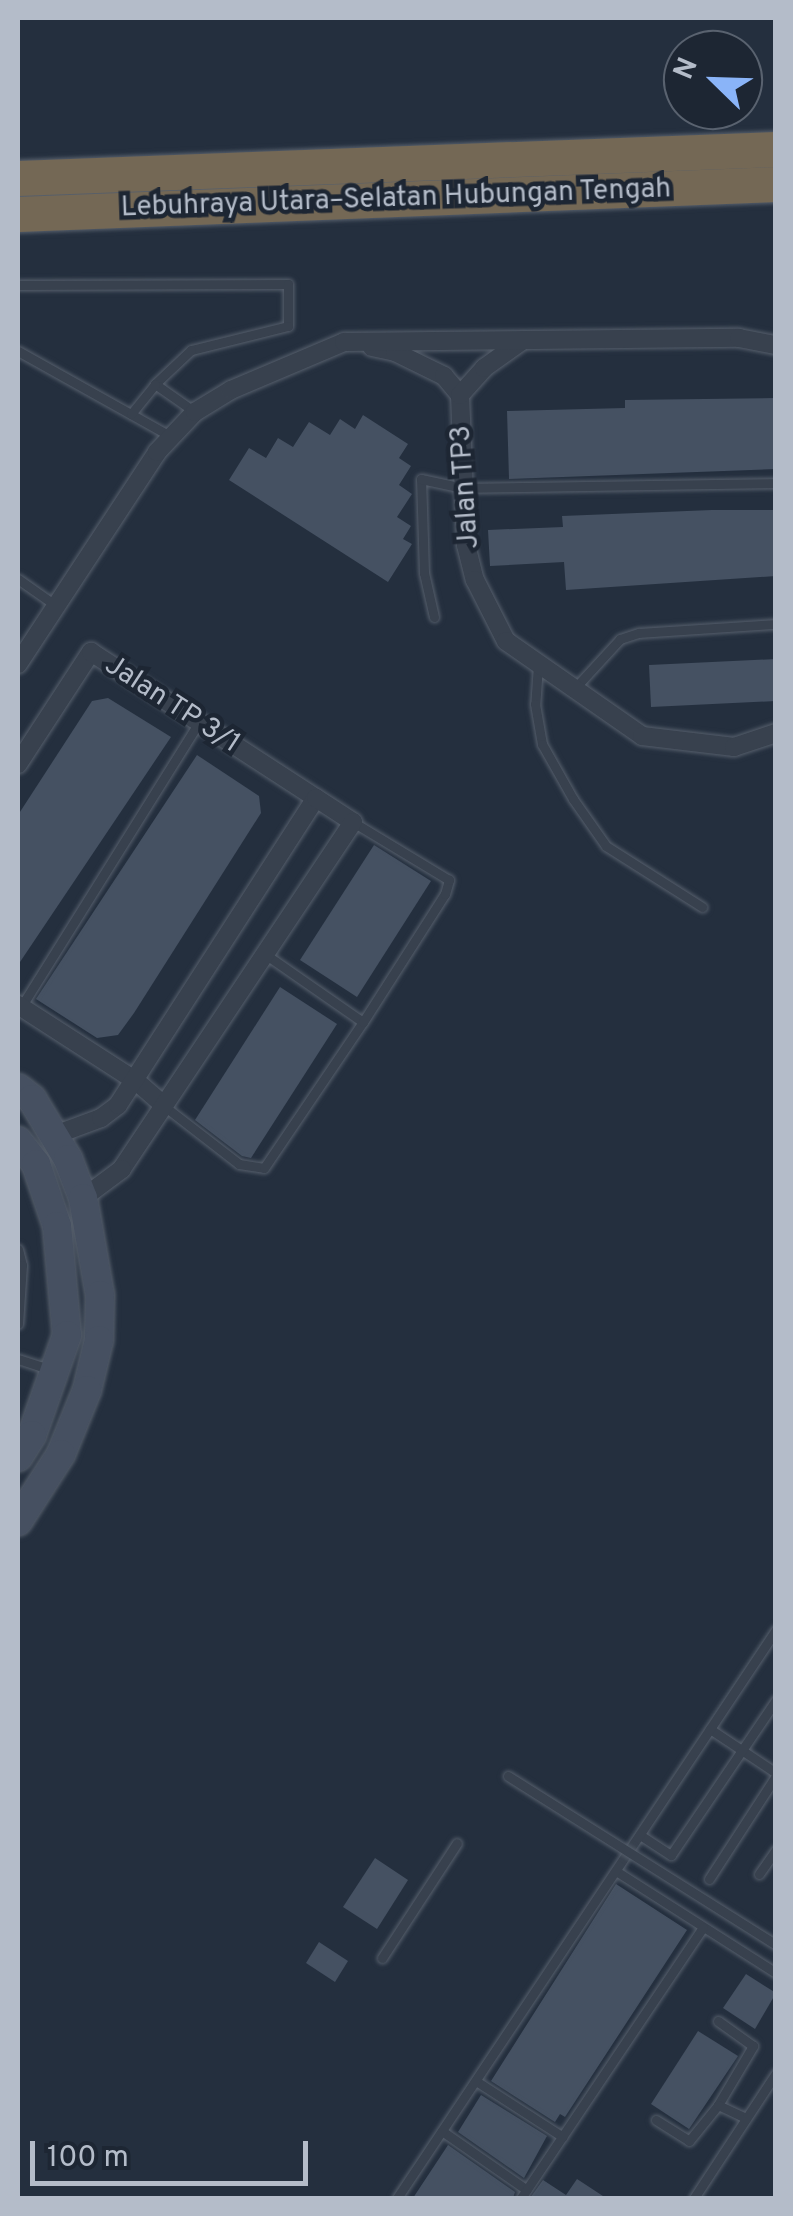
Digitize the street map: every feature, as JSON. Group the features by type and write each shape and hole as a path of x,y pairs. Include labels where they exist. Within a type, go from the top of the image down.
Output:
{"highway":[{"name":"Lebuhraya Utara–Selatan Hubungan Tengah","path":"18,178 776,149"},
{"name":"Lebuhraya Utara–Selatan Hubungan Tengah","path":"18,214 776,184"}],"street":[{"path":"18,664 172,436 195,412 231,390 344,342 739,338 776,345"},
{"path":"460,394 484,368 522,341"},
{"name":"Jalan TP3","path":"344,342 394,352 417,362 444,376 460,394 466,546 475,580 506,641 572,691 642,736 734,747 776,733"},
{"name":"Jalan TP 3/1","path":"18,764 91,652 353,822"},
{"path":"54,1134 101,1118 136,1081 316,798"},
{"path":"83,1198 122,1169 353,822"},
{"path":"19,1006 136,1081 162,1104"},
{"path":"18,1088 32,1099 54,1134 83,1198 100,1295 99,1340 87,1390 61,1454 18,1522"},
{"path":"18,1141 36,1164 57,1226 68,1334 32,1436 18,1457"}],"lane":[{"path":"18,285 288,284 288,326 191,350 155,384 131,414"},
{"path":"18,351 172,436"},
{"path":"155,384 195,412"},
{"path":"434,617 424,572 421,479 463,488 776,483"},
{"path":"18,579 55,604"},
{"path":"572,691 620,640 640,634 776,624"},
{"path":"538,666 535,704 542,744 573,800 606,846 702,907"},
{"path":"19,1006 199,722"},
{"path":"162,1104 239,1164 264,1168 446,894 449,880 353,822"},
{"path":"264,954 362,1022"},
{"path":"18,1249 22,1265 18,1324"},
{"path":"18,1358 55,1370"},
{"path":"397,2198 776,1630"},
{"path":"640,1835 671,1855 776,1700"},
{"path":"708,1878 776,1774 710,1728"},
{"path":"508,1776 776,1946"},
{"path":"382,1958 457,1843"},
{"path":"760,1874 776,1850"},
{"path":"616,1871 776,1973"},
{"path":"442,2131 524,2194 703,1927"},
{"path":"656,2120 688,2141 718,2104 753,2046 718,2021"},
{"path":"694,2198 776,2073"},
{"path":"476,2081 563,2137"},
{"path":"765,2088 776,2096"},
{"path":"718,2104 746,2118"}],"building":[{"path":"776,398 776,469 509,479 507,411 625,408 625,400"},
{"path":"363,415 408,444 399,458 411,466 399,485 412,494 397,517 411,526 403,539 412,544 388,582 229,480 249,448 266,458 278,438 293,447 309,422 330,435 340,419 355,429"},
{"path":"776,510 776,576 566,590 564,562 490,566 488,530 563,527 562,516"},
{"path":"776,659 776,701 651,707 649,665"},
{"path":"108,698 171,737 18,965 18,815 92,701"},
{"path":"197,755 259,796 261,813 118,1035 97,1038 36,999"},
{"path":"374,845 431,881 357,997 300,960"},
{"path":"280,987 337,1024 251,1158 242,1156 195,1120"},
{"path":"375,1858 408,1880 377,1929 343,1907"},
{"path":"616,1884 687,1930 565,2117 560,2114 555,2122 491,2081"},
{"path":"319,1942 348,1961 335,1982 306,1963"},
{"path":"746,1974 776,1993 755,2029 723,2008"},
{"path":"698,2031 738,2056 689,2129 651,2104"},
{"path":"481,2095 547,2136 524,2178 458,2132"},
{"path":"448,2145 515,2192 513,2198 413,2198"},
{"path":"577,2179 606,2198 530,2198 543,2180 566,2195"}]}
